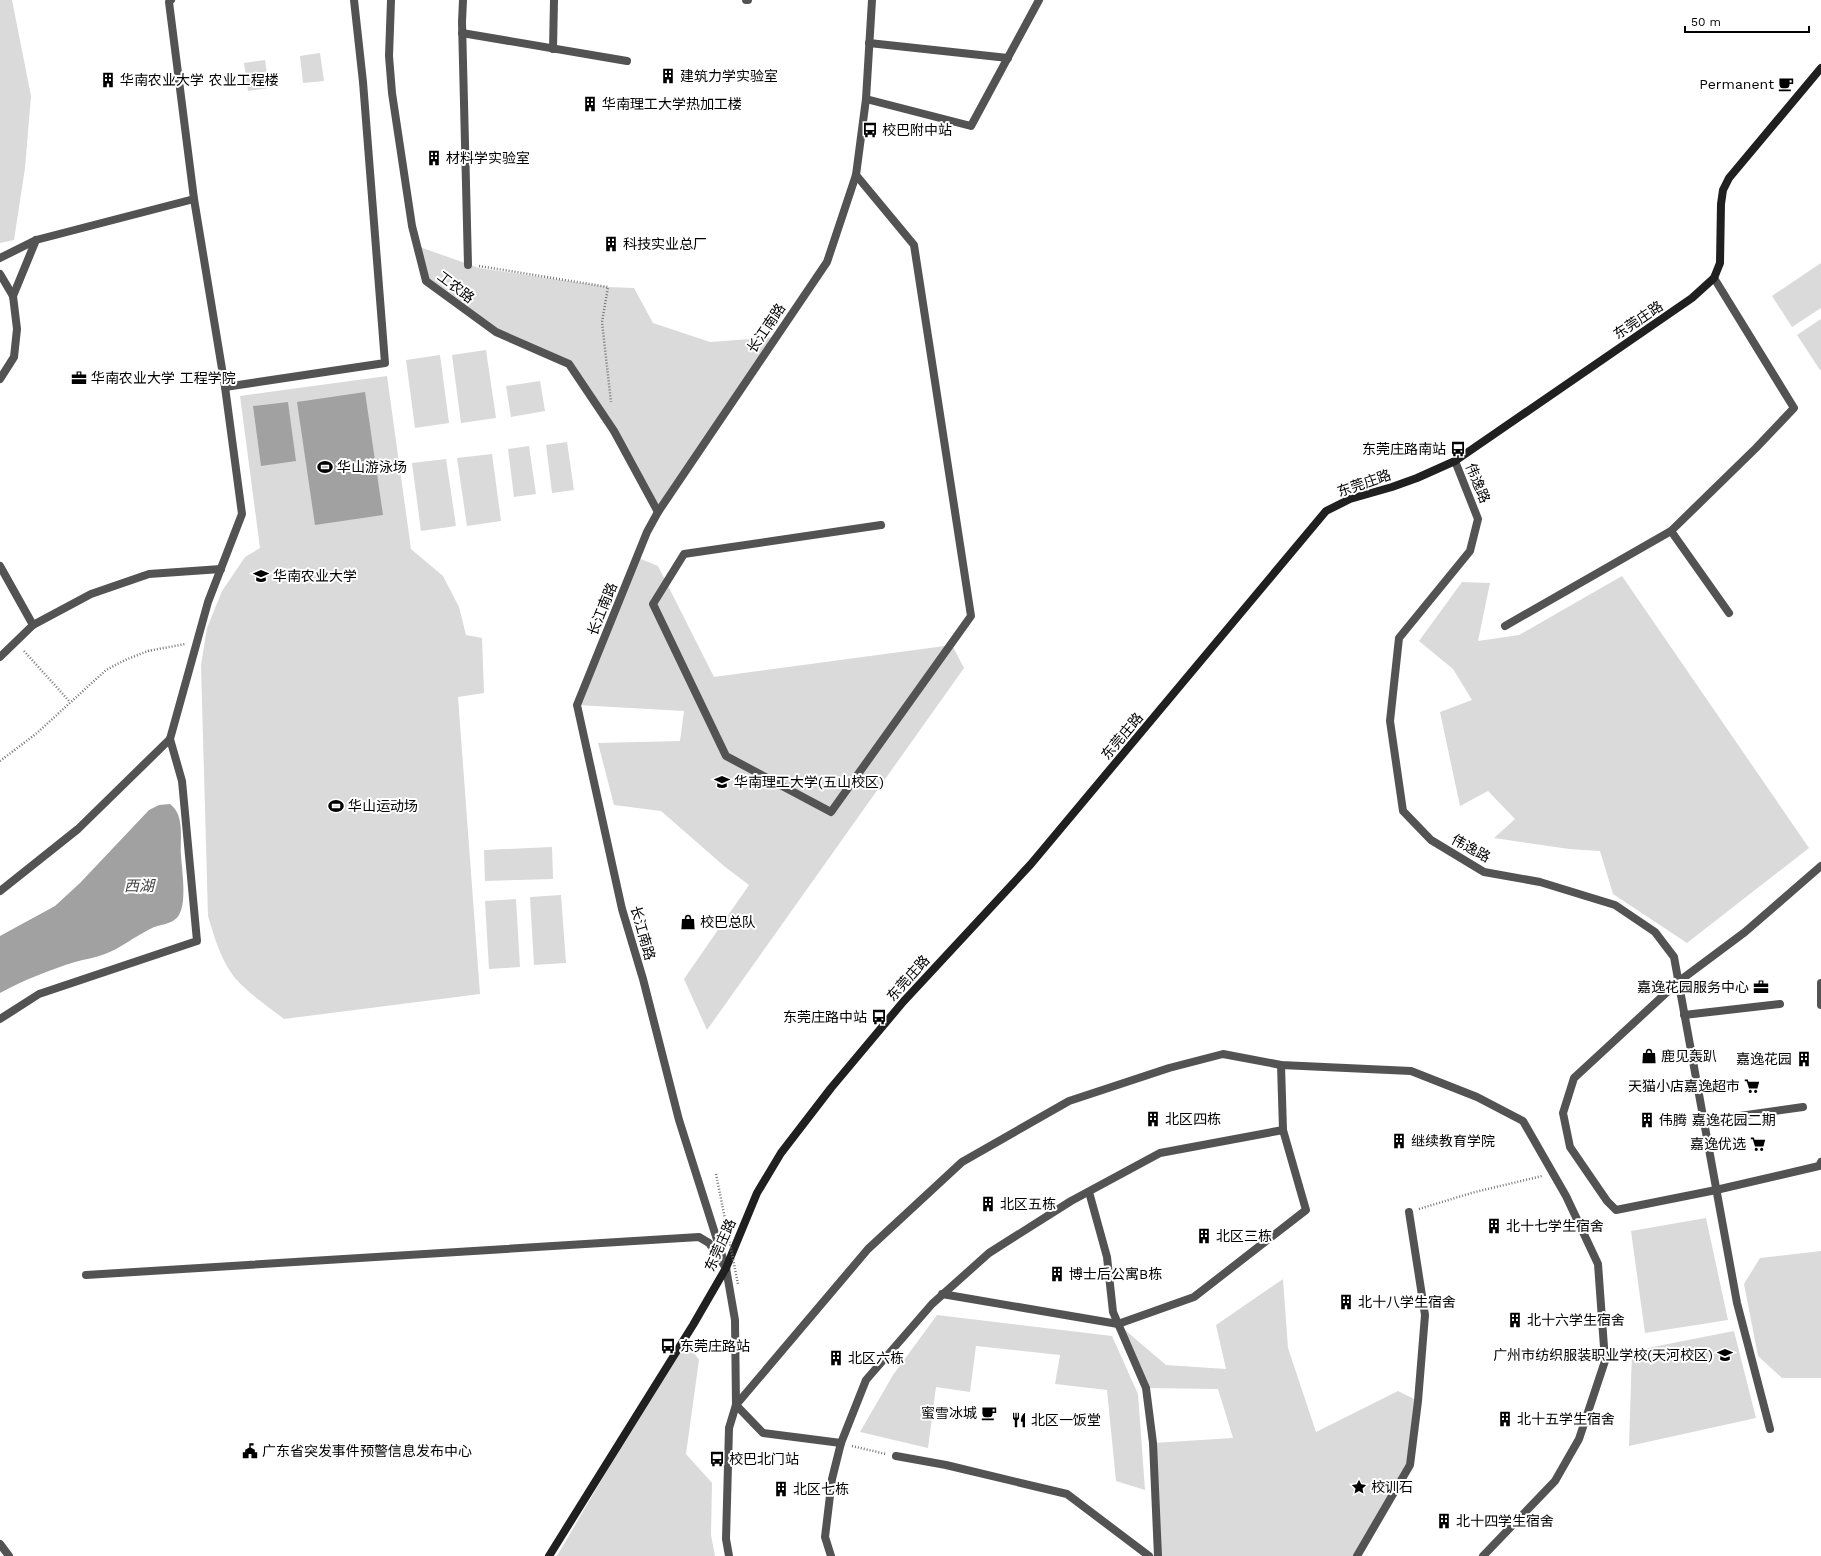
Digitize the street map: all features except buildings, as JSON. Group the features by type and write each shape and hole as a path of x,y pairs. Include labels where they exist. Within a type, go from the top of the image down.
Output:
{"street":[{"path":"0,891 78,829 170,739 208,602 242,514 225,387 194,199 169,2 171,0"},
{"path":"225,387 386,363 363,82 354,0"},
{"name":"工农路","path":"391,0 389,56 392,93 412,226 426,281 496,332 569,364 614,431 658,512"},
{"path":"463,0 462,33 468,264"},
{"path":"553,49 554,0"},
{"name":"长江南路","path":"736,1405 735,1320 726,1268 679,1120 643,978 622,909 577,705 647,532 658,512 827,262 856,175 866,99 872,0"},
{"path":"866,99 972,126 1039,0"},
{"path":"462,33 627,61"},
{"path":"869,43 1008,58"},
{"name":"东莞庄路","path":"549,1556 693,1325 726,1268 757,1193 781,1153 903,1002 1031,864 1326,511 1350,499 1404,483 1455,461 1658,323 1692,298 1714,278 1720,263 1723,190 1729,178 1821,68"},
{"path":"856,175 914,245 971,616 831,812 726,756 653,604 684,554 881,525"},
{"path":"0,258 36,240 194,199"},
{"path":"13,296 36,240"},
{"path":"0,274 13,296 17,329 14,357 0,378"},
{"path":"1505,626 1671,531 1756,448 1794,408 1714,278"},
{"name":"伟逸路","path":"1455,461 1478,519 1470,551 1399,638 1390,721 1403,811 1430,840 1484,872 1540,882 1615,905 1655,932 1674,957 1737,1303 1770,1429"},
{"path":"1671,531 1729,613"},
{"path":"0,566 33,625"},
{"path":"0,657 33,625 92,594 149,574 221,569"},
{"path":"0,1019 39,994 196,941 182,781 170,739"},
{"path":"1821,866 1745,932 1678,982 1574,1078 1563,1113 1570,1147 1607,1201 1616,1210 1716,1190 1819,1166 1821,1162"},
{"path":"1821,983 1821,1005"},
{"path":"1684,1015 1780,1004"},
{"path":"729,1556 726,1540 729,1428 736,1405 868,1249 962,1162 1069,1101 1169,1068 1223,1054 1281,1065 1411,1071 1470,1094 1523,1121 1553,1173 1598,1264 1605,1360 1579,1439 1555,1481 1483,1556"},
{"path":"942,1294 1118,1324 1194,1297 1306,1210 1283,1130 1281,1065"},
{"path":"1704,1121 1803,1107"},
{"path":"830,1556 825,1537 832,1479 841,1443 866,1380 942,1294 989,1253 1089,1192 1160,1153 1283,1130"},
{"path":"1089,1192 1107,1257 1113,1312 1146,1388 1153,1443 1158,1556"},
{"path":"1356,1556 1376,1525 1410,1465 1418,1401 1425,1315 1409,1212"},
{"path":"86,1275 699,1237 710,1243 726,1268"},
{"path":"736,1405 763,1433 841,1443"},
{"path":"896,1456 946,1465 1067,1494 1149,1556"},
{"path":"0,1544 9,1556"}],"path":[{"path":"468,264 608,287 602,322 611,407"},
{"path":"16,642 70,702"},
{"path":"0,761 37,732 106,670 124,660 148,651 197,642"},
{"path":"1409,1212 1475,1192 1553,1173"},
{"path":"716,1174 738,1284"},
{"path":"841,1443 896,1456"}],"shaded area":[{"path":"0,0 12,0 31,96 25,168 14,240 0,243"},
{"path":"320,53 324,81 303,83 300,56"},
{"path":"265,60 269,88 248,91 244,63"},
{"path":"417,246 479,268 608,287 634,288 653,323 710,342 776,337 658,512 569,364 496,332 426,281"},
{"path":"1821,263 1821,308 1792,327 1772,296"},
{"path":"1821,319 1821,369 1820,370 1797,335"},
{"path":"486,350 496,418 461,423 452,355"},
{"path":"440,355 449,423 415,428 406,360"},
{"name":"华山运动场","path":"387,376 411,549 443,576 459,607 466,635 482,638 484,693 458,697 480,994 284,1019 236,980 221,953 208,916 201,665 207,628 222,591 245,557 260,548 240,396"},
{"path":"540,381 545,411 511,417 506,386"},
{"path":"567,442 574,490 552,493 546,445"},
{"path":"529,446 536,494 514,497 508,449"},
{"path":"492,454 501,521 467,526 457,458"},
{"path":"446,459 456,526 421,531 412,463"},
{"path":"636,557 658,566 714,677 952,645 964,668 707,1030 684,979 749,885 724,866 661,811 614,805 598,743 680,741 684,711 577,705"},
{"path":"1622,576 1809,848 1687,943 1613,894 1600,851 1569,849 1494,838 1515,819 1488,791 1460,806 1440,712 1472,700 1453,669 1419,641 1462,582 1490,583 1478,641 1519,635"},
{"path":"552,847 553,879 485,881 484,850"},
{"path":"561,895 566,963 534,965 530,897"},
{"path":"516,899 520,967 489,969 485,901"},
{"path":"1706,1218 1728,1320 1645,1333 1631,1231"},
{"path":"1821,1251 1821,1378 1782,1378 1758,1356 1744,1284 1760,1258"},
{"path":"1283,1279 1288,1348 1316,1432 1398,1391 1418,1401 1410,1465 1357,1556 1158,1556 1153,1443 1233,1438 1218,1389 1146,1388 1118,1324 1166,1365 1226,1369 1216,1325"},
{"path":"937,1315 1112,1336 1138,1394 1145,1490 1116,1481 1107,1390 1055,1384 1060,1355 976,1346 970,1392 936,1387 928,1448 860,1432 893,1375"},
{"path":"1734,1331 1756,1418 1629,1446 1632,1351"},
{"path":"684,1339 699,1360 686,1454 712,1483 711,1535 715,1556 557,1556"}],"water":[{"path":"365,392 383,515 315,525 297,402"},
{"path":"288,402 296,461 261,466 253,406"},
{"name":"西湖","path":"170,804 178,814 181,828 183,902 179,915 170,923 154,927 111,952 46,972 0,993 0,936 55,906 80,883 149,810 159,805"}],"place":[{"name":"建筑力学实验室","path":"668,76"},
{"name":"华南农业大学 农业工程楼","path":"108,80"},
{"name":"Permanent","path":"1786,84"},
{"name":"华南理工大学热加工楼","path":"590,104"},
{"name":"校巴附中站","path":"870,130"},
{"name":"材料学实验室","path":"434,158"},
{"name":"科技实业总厂","path":"611,244"},
{"name":"华南农业大学 工程学院","path":"79,378"},
{"name":"东莞庄路南站","path":"1458,449"},
{"name":"华山游泳场","path":"325,467"},
{"name":"华南农业大学","path":"261,576"},
{"name":"华南理工大学(五山校区)","path":"722,782"},
{"name":"华山运动场","path":"336,806"},
{"name":"校巴总队","path":"688,922"},
{"name":"嘉逸花园服务中心","path":"1761,987"},
{"name":"东莞庄路中站","path":"879,1017"},
{"name":"鹿见轰趴","path":"1649,1056"},
{"name":"嘉逸花园","path":"1804,1059"},
{"name":"天猫小店嘉逸超市","path":"1752,1086"},
{"name":"北区四栋","path":"1153,1119"},
{"name":"伟腾 嘉逸花园二期","path":"1647,1120"},
{"name":"继续教育学院","path":"1399,1141"},
{"name":"嘉逸优选","path":"1758,1144"},
{"name":"北区五栋","path":"988,1204"},
{"name":"北十七学生宿舍","path":"1494,1226"},
{"name":"北区三栋","path":"1204,1236"},
{"name":"博士后公寓B栋","path":"1057,1274"},
{"name":"北十八学生宿舍","path":"1346,1302"},
{"name":"北十六学生宿舍","path":"1515,1320"},
{"name":"东莞庄路站","path":"668,1346"},
{"name":"广州市纺织服装职业学校(天河校区)","path":"1725,1355"},
{"name":"北区六栋","path":"836,1358"},
{"name":"蜜雪冰城","path":"989,1413"},
{"name":"北十五学生宿舍","path":"1505,1419"},
{"name":"北区一饭堂","path":"1019,1420"},
{"name":"广东省突发事件预警信息发布中心","path":"250,1451"},
{"name":"校巴北门站","path":"717,1459"},
{"name":"校训石","path":"1359,1487"},
{"name":"北区七栋","path":"781,1489"},
{"name":"北十四学生宿舍","path":"1444,1521"}]}
